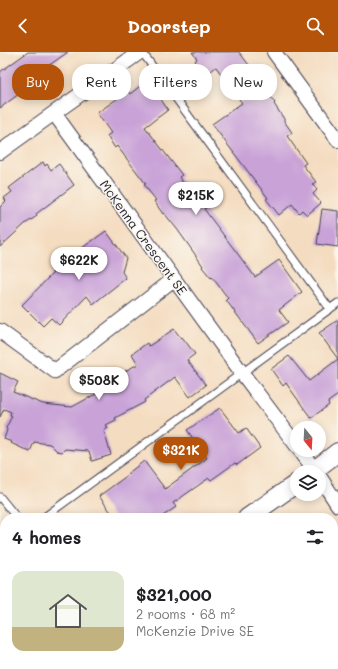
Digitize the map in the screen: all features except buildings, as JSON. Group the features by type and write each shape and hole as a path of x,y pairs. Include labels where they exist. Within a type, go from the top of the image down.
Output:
{"street":[{"path":"0,152 141,52"},
{"path":"274,52 338,140"},
{"name":"McKenna Crescent SE","path":"54,113 242,373 290,437"},
{"path":"0,331 55,371 174,279"},
{"path":"324,465 338,452"},
{"path":"326,487 338,504"},
{"path":"253,513 290,488"}],"lane":[{"path":"141,52 330,309"},
{"path":"50,513 338,303"},
{"path":"0,497 12,513"}]}
